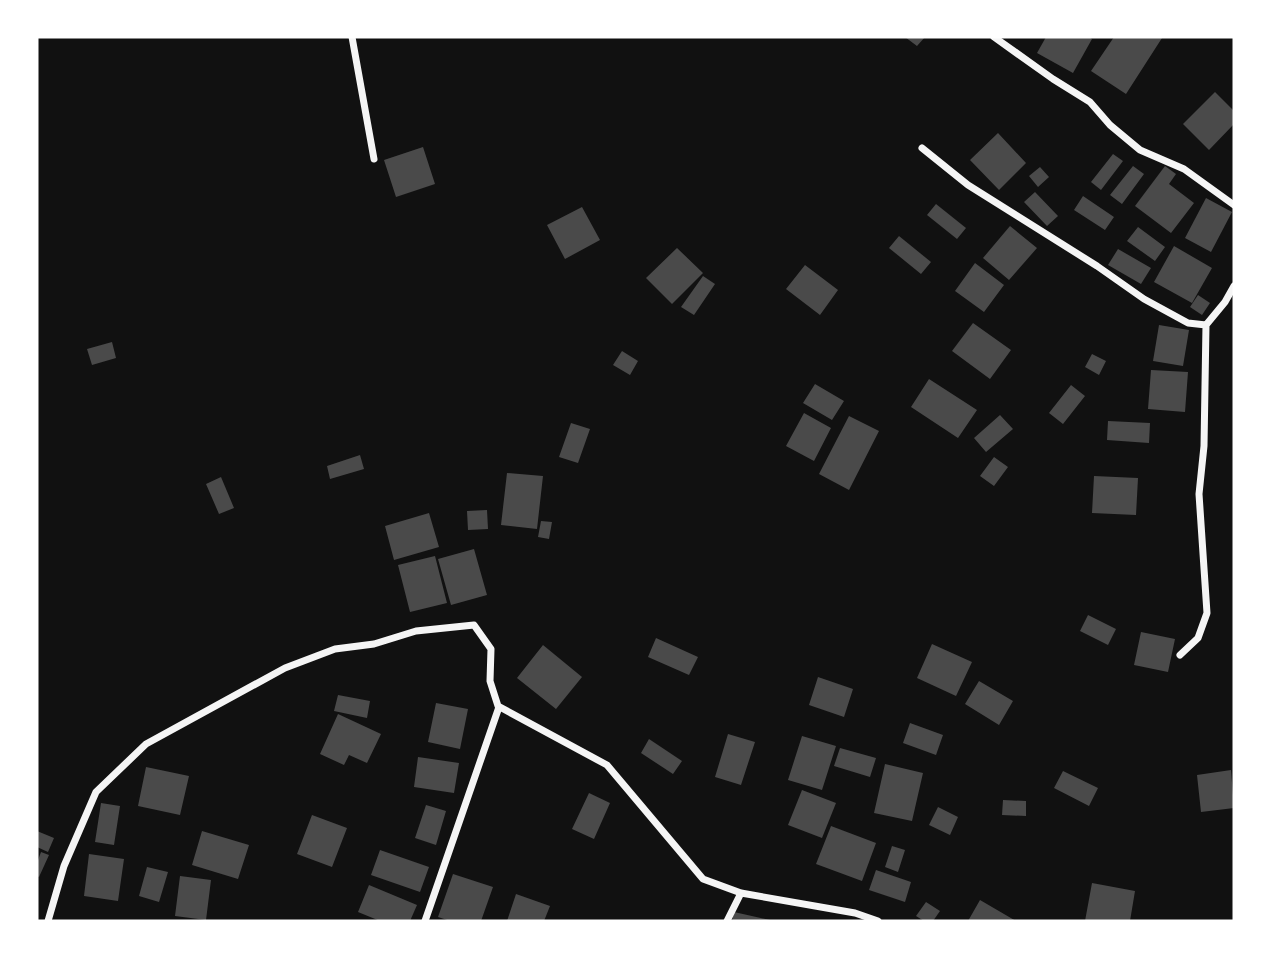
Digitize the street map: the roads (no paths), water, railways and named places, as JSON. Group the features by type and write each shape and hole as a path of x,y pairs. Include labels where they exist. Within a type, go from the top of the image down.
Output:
{"street":[{"path":"352,37 374,159"},
{"path":"994,37 1090,102 1110,125 1140,150 1184,169 1234,205"},
{"path":"922,148 968,185 1097,266 1144,299 1188,323 1206,326"},
{"path":"1180,655 1198,638 1208,613 1199,494 1204,446 1206,326 1234,286"},
{"path":"48,921 64,866 96,792 146,744 285,668 335,649 374,644 416,631 474,625 491,649 490,681 499,707 425,921"},
{"path":"499,707 607,765 703,879 741,893 855,913 878,921"},
{"path":"727,921 741,893"}]}
